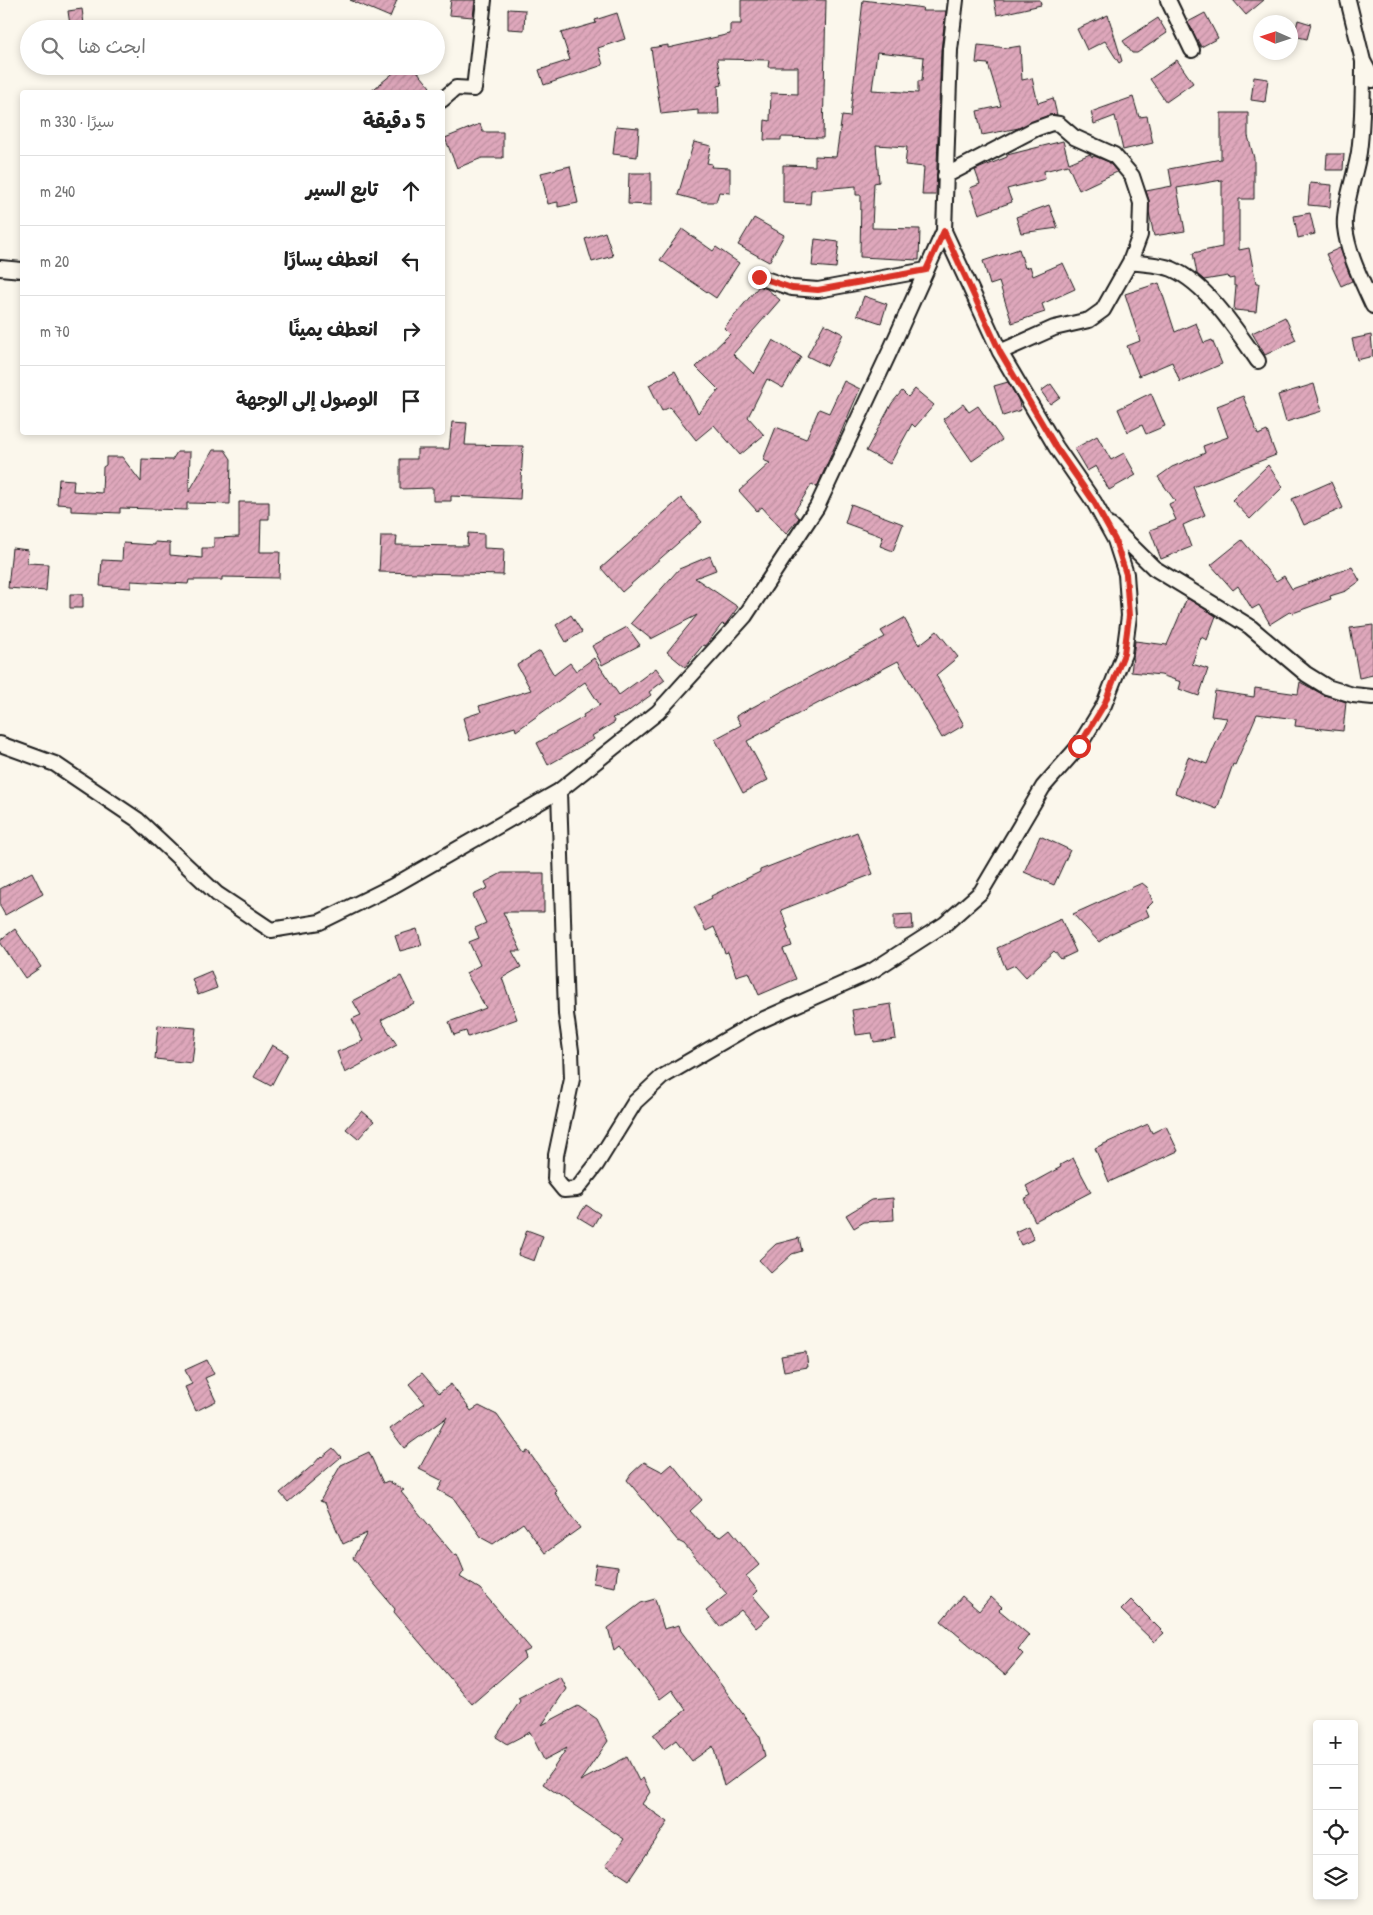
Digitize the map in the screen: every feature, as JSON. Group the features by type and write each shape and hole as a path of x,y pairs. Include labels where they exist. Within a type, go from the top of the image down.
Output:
{"street":[{"path":"445,97 456,88 474,89 484,0"},
{"path":"0,744 55,764 138,820 217,894 271,930 320,922 393,886 559,791 658,712 745,616 817,507 944,231 950,50 956,0"},
{"path":"1168,0 1192,50"},
{"path":"1348,0 1363,61 1373,80"},
{"path":"1363,61 1362,125 1359,154 1344,224 1349,249 1373,306"},
{"path":"945,176 1035,129 1052,123 1060,124 1074,137 1114,155 1132,176 1142,203 1140,235 1130,262 1103,310 1089,320 1054,328 1000,352"},
{"path":"559,791 566,1014 571,1051 572,1079 556,1155 555,1179 564,1190 577,1189 596,1165 635,1102 662,1077 753,1024 872,971 946,924 980,892 1044,787 1079,746 1104,705 1124,654 1129,616 1126,574 1115,540 1094,502 1056,447 1000,352 944,231"},
{"path":"1130,262 1170,268 1185,276 1207,296 1238,331 1258,361"},
{"path":"0,268 20,270"},
{"path":"759,277 792,288 818,290 926,270"},
{"path":"1102,516 1154,568 1249,626 1306,674 1327,687 1353,695 1373,697"}],"building":[{"path":"350,0 397,0 390,17"},
{"path":"451,0 475,0 473,17 449,15"},
{"path":"741,0 826,0 823,138 781,137 781,140 764,140 765,120 770,121 771,93 798,94 798,67 768,67 769,60 717,59 722,85 718,86 719,114 698,114 698,110 661,114 651,48 668,45 668,48 730,34 730,24 741,24"},
{"path":"863,0 923,8 922,11 946,11 941,50 936,195 922,195 924,167 905,165 907,147 876,145 879,182 874,183 872,228 920,229 919,260 860,257 861,195 856,195 856,186 811,190 810,204 783,203 783,165 815,166 815,156 836,157 842,116 850,117","holes":["877,52 924,57 922,81 918,81 918,93 872,90"]},
{"path":"994,0 1040,0 1041,5 997,15"},
{"path":"1233,0 1264,0 1246,15"},
{"path":"82,9 83,20 69,20 68,11"},
{"path":"508,9 525,10 524,30 508,29"},
{"path":"617,13 625,39 598,48 603,65 544,85 539,70 570,60 561,33 596,23 595,20"},
{"path":"1205,13 1218,38 1201,47 1188,22"},
{"path":"1108,15 1122,61 1119,63 1105,41 1087,50 1077,29"},
{"path":"1158,18 1167,33 1137,53 1132,53 1123,41"},
{"path":"1298,20 1311,24 1307,39 1298,37"},
{"path":"978,45 1008,48 1020,46 1022,80 1032,78 1038,103 1053,98 1057,115 1049,115 1019,128 982,135 977,111 1001,106 988,64 976,63"},
{"path":"1177,60 1193,83 1166,102 1150,79"},
{"path":"391,75 420,75 430,87 426,90 372,90"},
{"path":"1254,77 1268,79 1265,102 1251,100"},
{"path":"1133,97 1139,117 1147,116 1153,143 1123,150 1115,116 1094,124 1091,112"},
{"path":"1221,113 1248,113 1248,136 1254,158 1254,199 1239,199 1239,250 1249,248 1256,283 1259,283 1256,312 1234,310 1236,286 1234,286 1234,278 1229,279 1228,276 1204,280 1197,274 1193,253 1222,247 1222,180 1177,188 1185,231 1154,236 1149,212 1149,201 1146,191 1172,186 1169,169 1221,159"},
{"path":"480,124 483,132 503,132 503,158 482,158 457,168 445,138"},
{"path":"616,126 639,128 637,157 613,154"},
{"path":"1063,141 1069,163 1090,154 1092,157 1094,156 1109,162 1117,172 1079,190 1068,165 1044,171 1045,179 1007,189 1012,202 979,214 970,188 980,184 975,170 1007,157 1007,155"},
{"path":"694,142 711,146 707,163 712,164 711,167 730,168 730,193 719,192 716,202 704,202 678,195"},
{"path":"1327,154 1344,154 1343,170 1326,170"},
{"path":"570,166 578,203 558,207 558,202 548,204 541,173"},
{"path":"629,173 651,173 651,205 628,204"},
{"path":"1310,183 1332,185 1330,207 1308,205"},
{"path":"1049,205 1058,228 1021,233 1016,217"},
{"path":"1310,213 1315,234 1298,238 1294,216"},
{"path":"754,218 784,235 769,262 738,245"},
{"path":"682,229 713,251 716,247 739,263 716,298 660,260"},
{"path":"605,232 613,256 592,262 585,239"},
{"path":"815,239 839,242 836,268 812,266"},
{"path":"1340,248 1352,281 1341,286 1326,254"},
{"path":"1019,249 1025,268 1030,266 1033,276 1063,263 1075,289 1042,304 1045,312 1012,323 999,282 990,285 983,261"},
{"path":"1159,283 1175,332 1196,323 1204,343 1212,340 1222,364 1180,382 1172,362 1139,376 1127,346 1140,341 1125,294"},
{"path":"759,286 767,289 780,300 733,354 754,374 773,340 801,357 783,388 767,379 748,417 764,435 740,455 714,425 696,440 670,407 662,411 649,385 675,371 698,413 719,390 696,367 730,334 724,328"},
{"path":"864,296 887,304 881,323 857,315"},
{"path":"1285,317 1296,340 1265,355 1252,333"},
{"path":"824,324 843,334 827,366 807,356"},
{"path":"1371,335 1373,356 1357,360 1352,339"},
{"path":"844,381 860,389 817,487 812,484 794,512 799,518 786,534 762,507 757,511 739,491 770,463 763,460 776,427 806,439 819,409 829,413"},
{"path":"1008,382 1018,399 1021,410 1003,416 994,386"},
{"path":"1051,384 1060,397 1050,404 1041,391"},
{"path":"1314,384 1322,411 1286,422 1278,395"},
{"path":"915,389 934,405 915,427 912,424 890,464 866,451 892,403 902,391 908,397"},
{"path":"1151,393 1165,426 1146,434 1142,425 1128,432 1118,409"},
{"path":"1243,396 1258,435 1267,431 1276,455 1193,487 1205,515 1183,525 1191,547 1161,559 1150,530 1176,520 1169,504 1175,501 1158,477 1172,467 1205,453 1203,446 1228,437 1217,406"},
{"path":"963,404 969,412 978,406 1002,440 972,461 943,419"},
{"path":"452,422 467,423 465,445 523,446 520,499 451,496 451,501 433,501 433,488 400,489 400,459 417,459 417,449 449,449"},
{"path":"1097,436 1111,460 1124,453 1136,475 1109,490 1096,466 1087,471 1074,449"},
{"path":"213,450 225,450 231,459 230,504 187,503 187,510 120,508 120,513 71,511 71,505 57,504 59,479 74,480 73,491 102,493 103,467 106,465 106,457 122,457 141,482 142,459 172,460 177,452 190,452 189,492"},
{"path":"1268,465 1283,487 1250,519 1232,500"},
{"path":"1331,482 1343,508 1304,525 1292,499"},
{"path":"681,498 702,522 622,592 601,568"},
{"path":"239,502 269,502 269,519 261,519 260,552 280,552 279,578 222,577 222,580 189,580 188,584 131,581 131,588 100,586 102,560 122,561 123,543 155,545 155,542 170,543 170,555 202,558 202,548 214,548 214,538 239,537"},
{"path":"851,504 903,524 893,551 880,546 883,537 845,523"},
{"path":"468,533 484,534 484,548 504,549 503,575 379,572 381,536 397,536 396,545 467,546"},
{"path":"1242,540 1276,581 1284,576 1292,589 1352,567 1360,581 1346,591 1330,596 1331,599 1293,613 1291,611 1270,624 1259,605 1252,609 1238,586 1233,590 1211,565"},
{"path":"12,548 28,550 27,563 48,564 46,591 8,588"},
{"path":"710,556 716,570 695,578 738,607 725,625 722,624 685,667 667,652 697,615 651,639 631,623 679,569"},
{"path":"70,594 83,594 83,608 70,608"},
{"path":"1187,598 1216,616 1207,640 1201,637 1192,664 1208,669 1199,696 1179,689 1181,682 1161,675 1131,672 1135,641 1167,645"},
{"path":"571,615 582,632 566,642 556,625"},
{"path":"904,618 919,645 937,631 958,657 936,675 964,725 942,738 898,661 747,741 768,780 743,793 715,739 741,725 736,716 885,637 881,631"},
{"path":"1373,625 1373,675 1359,678 1350,628"},
{"path":"627,627 640,645 602,665 592,646"},
{"path":"540,651 554,675 570,663 576,671 594,658 619,695 656,668 665,680 649,692 651,695 626,713 612,718 615,722 592,736 594,739 548,765 537,743 584,717 583,715 600,705 585,682 516,731 515,727 470,741 463,718 481,712 479,706 531,690 517,665"},
{"path":"1300,682 1324,695 1346,702 1343,731 1295,726 1296,719 1257,714 1235,765 1233,764 1217,809 1175,793 1188,757 1207,764 1227,718 1211,716 1215,691 1254,697 1255,688 1298,694"},
{"path":"857,832 873,874 781,910 792,946 783,949 796,979 759,995 749,972 736,976 728,952 725,953 714,927 706,931 694,907 712,898 711,896 760,872 760,870"},
{"path":"1040,836 1070,850 1054,885 1024,872"},
{"path":"32,872 43,894 5,915 0,906 0,889"},
{"path":"502,873 544,873 544,912 503,912 521,951 512,951 521,967 502,978 517,1019 468,1037 466,1031 454,1035 449,1022 486,1008 466,973 480,965 469,942 479,938 475,928 486,923 473,895 488,888 485,882"},
{"path":"1142,883 1147,887 1153,902 1146,909 1149,916 1112,933 1099,942 1073,914"},
{"path":"912,914 913,929 894,930 894,915"},
{"path":"1061,919 1076,952 1061,959 1054,951 1026,977 1015,965 1006,969 997,948"},
{"path":"15,929 41,967 25,978 0,942 0,940"},
{"path":"417,929 422,945 400,951 395,936"},
{"path":"211,971 217,988 198,995 192,979"},
{"path":"401,976 414,1003 381,1020 397,1045 345,1073 337,1052 363,1041 352,1019 361,1015 353,1001"},
{"path":"891,1004 896,1039 874,1042 872,1033 856,1035 852,1010"},
{"path":"158,1025 196,1028 192,1063 155,1059"},
{"path":"272,1045 288,1054 271,1086 254,1077"},
{"path":"362,1111 374,1121 358,1139 346,1129"},
{"path":"1148,1124 1152,1133 1166,1126 1178,1151 1109,1182 1095,1148"},
{"path":"1073,1158 1091,1192 1035,1221 1024,1199 1031,1195 1026,1186 1061,1167 1060,1165"},
{"path":"893,1198 894,1220 864,1222 854,1228 846,1215 871,1200"},
{"path":"586,1205 600,1214 593,1226 578,1217"},
{"path":"1028,1226 1034,1239 1021,1245 1015,1232"},
{"path":"527,1230 543,1236 534,1261 518,1255"},
{"path":"799,1238 802,1251 792,1254 771,1273 759,1260 776,1244"},
{"path":"806,1352 808,1367 784,1371 781,1356"},
{"path":"207,1360 214,1374 205,1378 216,1401 196,1411 185,1387 192,1384 185,1370"},
{"path":"422,1373 439,1393 451,1384 471,1411 479,1406 497,1415 524,1453 528,1451 580,1528 545,1553 523,1523 493,1544 482,1538 454,1499 438,1490 443,1481 419,1469 447,1417 404,1448 390,1429 425,1403 409,1384"},
{"path":"333,1448 341,1457 288,1502 280,1493 321,1456"},
{"path":"369,1452 383,1483 388,1481 404,1490 401,1492 454,1555 457,1554 464,1571 460,1577 480,1589 531,1649 523,1653 525,1658 472,1704 394,1612 395,1609 353,1558 367,1533 343,1544 325,1503 320,1501 341,1465"},
{"path":"644,1462 663,1472 672,1464 702,1500 690,1511 706,1529 720,1537 730,1529 759,1565 746,1576 758,1591 753,1596 770,1616 756,1628 741,1610 720,1627 706,1611 727,1594 684,1544 678,1541 627,1480"},
{"path":"596,1564 618,1567 615,1587 593,1583"},
{"path":"962,1596 979,1611 991,1597 1002,1607 999,1610 1029,1635 1018,1649 1023,1654 1005,1675 941,1621"},
{"path":"655,1599 664,1629 679,1625 681,1631 760,1737 765,1756 724,1786 713,1746 692,1761 676,1740 664,1749 653,1735 686,1710 672,1690 660,1699 619,1646 614,1650 608,1628 641,1603"},
{"path":"1131,1600 1164,1633 1154,1642 1121,1610"},
{"path":"560,1676 566,1689 542,1725 578,1706 597,1719 608,1741 580,1781 627,1757 639,1781 643,1778 650,1792 642,1804 668,1822 629,1880 606,1865 624,1839 543,1784 567,1748 544,1760 530,1732 507,1744 496,1737 520,1701 518,1698"}],"route":[{"path":"759,277 792,288 818,290 876,281 926,270 944,231 1000,352 1056,447 1094,502 1115,540 1126,574 1129,616 1124,654 1104,705 1079,746"}]}
